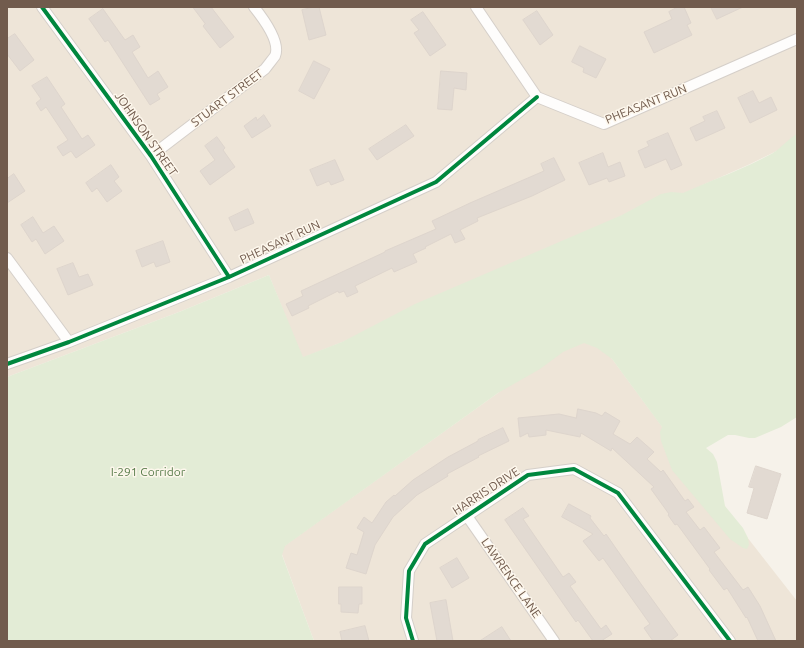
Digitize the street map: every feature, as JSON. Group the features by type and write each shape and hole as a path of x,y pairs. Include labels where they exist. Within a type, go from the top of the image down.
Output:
{"street":[{"name":"JOHNSON STREET","path":"42,7 151,156 229,277"},
{"name":"STUART STREET","path":"151,156 265,69 275,55 275,44 267,25 254,7"},
{"path":"481,9 537,97"},
{"name":"PHEASANT RUN","path":"7,364 68,342 229,277 436,182 537,97 604,124 797,38"},
{"path":"7,258 68,342"},
{"name":"HARRIS DRIVE","path":"413,641 406,618 409,571 425,544 528,476 574,469 618,493 730,641"},
{"name":"LAWRENCE LANE","path":"467,516 554,641"}],"shaded area":[{"path":"7,7 797,7 797,141 750,164 411,315 302,358 269,275 179,312 7,377"},
{"path":"593,333 686,459 797,601 797,641 314,641 280,549 558,350"}],"green space":[{"name":"I-291 Corridor","path":"797,134 797,417 781,427 755,438 728,435 706,448 713,454 717,462 725,506 743,528 748,538 749,545 747,549 730,539 672,470 661,441 660,432 662,427 612,359 597,348 584,343 563,352 540,369 498,393 285,546 282,555 314,641 7,641 7,377 179,312 269,275 303,357 342,342 415,304 622,215 661,194 671,192 683,193 751,164 773,153"}],"building":[{"path":"193,7 211,7 234,37 220,48 203,26 205,24"},
{"path":"319,7 326,35 309,40 302,10"},
{"path":"678,7 684,7 691,23 687,25 692,35 654,53 644,32 672,19 669,12"},
{"path":"711,7 743,7 717,19"},
{"path":"103,9 125,40 133,35 140,47 132,52 148,78 158,71 168,87 157,94 160,99 150,105 108,40 105,42 89,19"},
{"path":"537,11 553,35 540,45 523,20"},
{"path":"423,12 446,45 430,56 414,33 419,30 411,20"},
{"path":"15,34 34,60 20,71 7,54 7,39"},
{"path":"580,46 606,59 596,78 583,72 584,68 572,62"},
{"path":"314,61 330,69 314,99 299,91"},
{"path":"441,71 467,73 466,90 454,88 452,110 438,109"},
{"path":"47,77 65,104 61,107 82,139 88,135 95,145 76,158 71,151 63,156 57,147 68,140 46,107 41,111 36,103 41,99 32,86"},
{"path":"753,91 759,103 771,97 777,110 750,123 738,98"},
{"path":"717,111 725,128 696,141 690,128 705,121 703,117"},
{"path":"264,115 271,126 252,138 244,126 256,117 257,120"},
{"path":"406,125 414,136 377,160 369,149"},
{"path":"668,133 682,165 671,170 666,159 645,168 638,151 649,146 647,142"},
{"path":"217,137 225,148 223,150 235,167 210,185 200,171 215,160 205,146"},
{"path":"603,153 608,167 620,162 625,176 609,182 607,178 589,185 579,163"},
{"path":"554,158 565,180 532,196 477,218 478,221 460,230 465,239 455,243 451,234 413,254 417,262 394,272 392,268 355,286 358,292 347,297 344,291 339,293 338,291 292,316 286,304 303,296 301,291 385,251 436,229 432,221 544,171 541,164"},
{"path":"335,160 344,180 331,185 329,181 317,186 310,170"},
{"path":"111,165 119,177 114,181 122,191 107,202 97,188 92,192 86,183"},
{"path":"14,174 25,191 7,203 7,179"},
{"path":"248,209 254,223 235,231 229,218"},
{"path":"33,217 43,233 54,226 64,241 45,254 36,239 32,242 21,225"},
{"path":"163,241 170,262 156,267 154,262 142,267 136,251"},
{"path":"73,263 79,277 88,274 93,285 68,295 57,269"},
{"path":"578,409 602,416 605,412 620,421 613,434 630,444 637,437 654,452 647,459 661,472 663,470 685,501 688,499 694,507 686,512 700,530 704,527 720,548 714,552 743,590 748,587 760,606 776,641 758,641 747,617 746,618 727,588 724,590 677,524 675,525 651,489 654,487 612,448 611,451 581,433 580,437 546,430 546,435 529,437 528,433 520,437 518,418 559,414 576,418"},
{"path":"503,428 509,441 478,456 479,457 447,474 448,476 417,495 393,517 375,545 366,574 346,568 351,553 357,555 364,532 357,528 364,517 372,523 386,502 413,480 448,457"},
{"path":"756,466 781,474 767,519 747,513 754,488 749,487"},
{"path":"569,504 591,516 590,518 604,536 606,534 678,635 670,641 653,641 644,628 650,624 603,558 599,561 583,541 593,534 562,517"},
{"path":"523,508 529,516 523,519 563,577 569,573 576,582 570,586 601,629 606,625 612,634 601,641 593,641 578,620 576,622 505,520"},
{"path":"457,558 469,578 452,588 440,568"},
{"path":"339,587 362,587 362,604 359,604 358,613 341,612 341,604 339,604"},
{"path":"446,600 453,641 437,641 430,603"},
{"path":"365,626 369,641 342,641 340,632"},
{"path":"502,627 511,641 480,641"}],"cycle path":[{"path":"42,7 151,156 229,277"},
{"path":"7,364 69,342 229,277 436,182 537,97"},
{"path":"413,641 406,618 409,571 425,544 528,475 574,469 618,493 730,641"}]}
